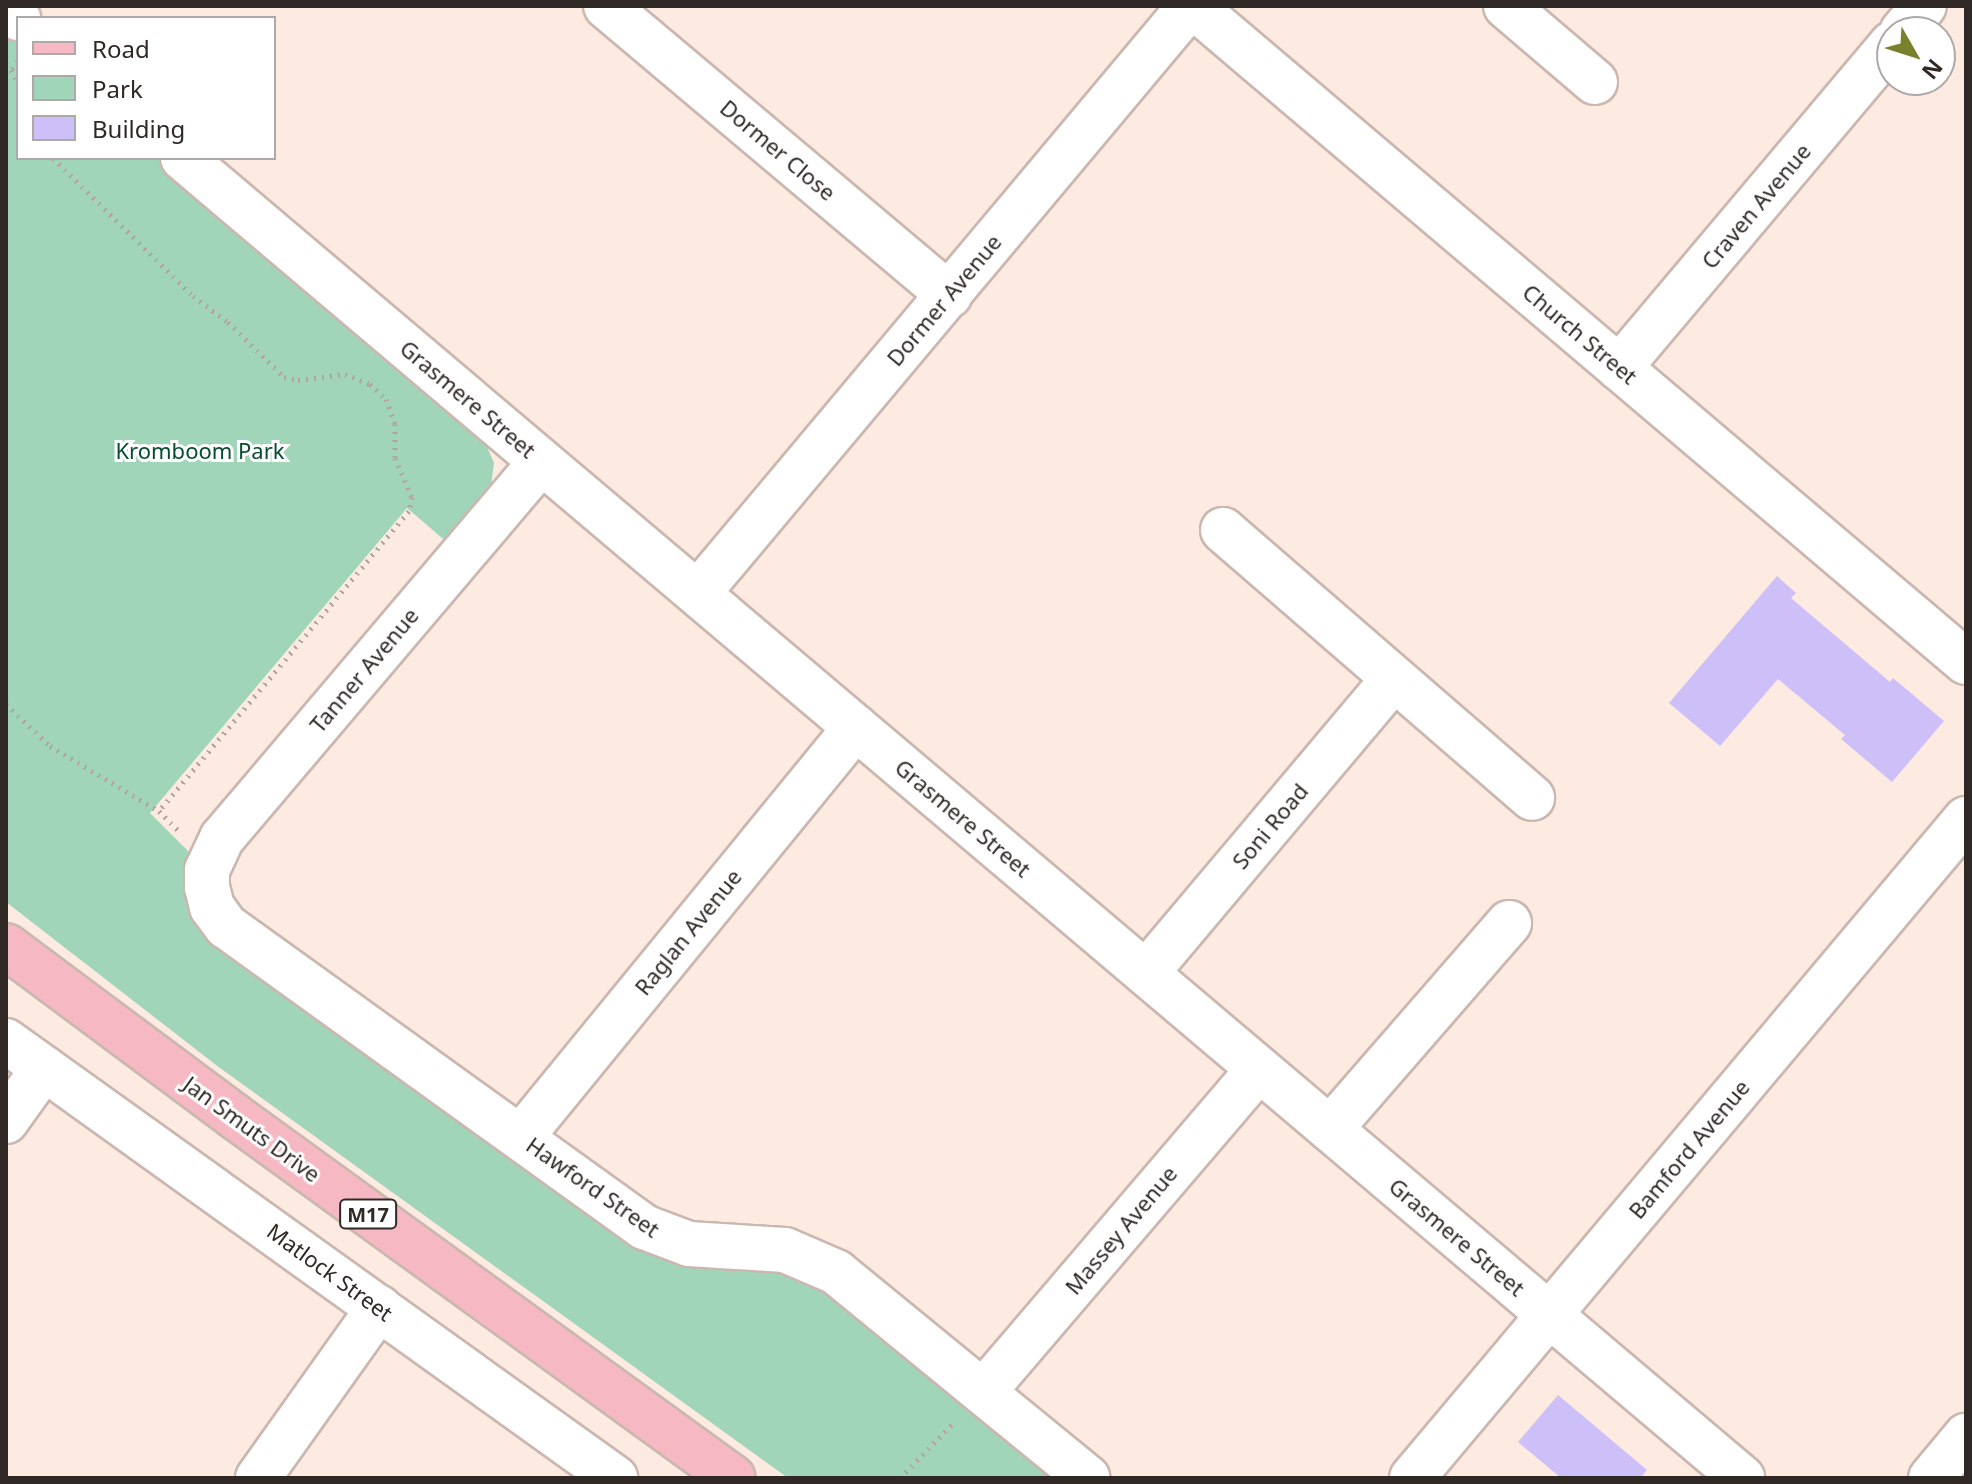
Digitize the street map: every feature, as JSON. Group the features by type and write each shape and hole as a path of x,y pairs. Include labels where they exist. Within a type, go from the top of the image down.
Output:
{"main road":[{"name":"Jan Smuts Drive","path":"6,946 234,1116 733,1478"}],"street":[{"name":"Dormer Close","path":"606,6 949,295"},
{"name":"Dormer Avenue","path":"698,593 1192,6"},
{"name":"Church Street","path":"1192,6 1966,662"},
{"path":"1506,6 1595,82"},
{"name":"Craven Avenue","path":"1619,368 1876,63"},
{"name":"Grasmere Street","path":"185,160 1549,1315 1716,1474"},
{"name":"Tanner Avenue","path":"207,887 209,860 222,838 541,462"},
{"path":"1223,530 1532,798"},
{"name":"Soni Road","path":"1146,973 1394,678"},
{"name":"Raglan Avenue","path":"521,1137 856,727"},
{"name":"Bamford Avenue","path":"1412,1478 1966,819"},
{"name":"Hawford Street","path":"207,887 212,907 226,926 659,1236 689,1244 785,1250 821,1262 1088,1478"},
{"path":"1330,1129 1509,923"},
{"name":"Matlock Street","path":"6,1041 615,1478"},
{"path":"6,1121 44,1068"},
{"name":"Massey Avenue","path":"984,1391 1259,1069"},
{"path":"258,1478 379,1308"},
{"path":"1577,1378 1716,1474"},
{"path":"1931,1478 1966,1436"}],"path":[{"path":"6,704 50,746 159,811 409,511 412,497 395,458 395,424 386,399 370,384 345,374 298,380 284,377 228,322 193,296 55,160"},
{"path":"900,1478 984,1391"}],"green space":[{"name":"Kromboom Park","path":"6,30 16,38 16,160 158,160 482,435 494,463 490,494 449,544 407,508 150,813 194,857 191,870 621,1230 803,1272 1063,1478 788,1478 216,1065 6,902"}],"building":[{"path":"1777,576 1796,593 1791,598 1890,682 1893,678 1944,721 1892,782 1841,739 1845,735 1778,679 1720,746 1669,703"},
{"path":"1558,1395 1647,1470 1640,1478 1561,1478 1518,1442"}]}
